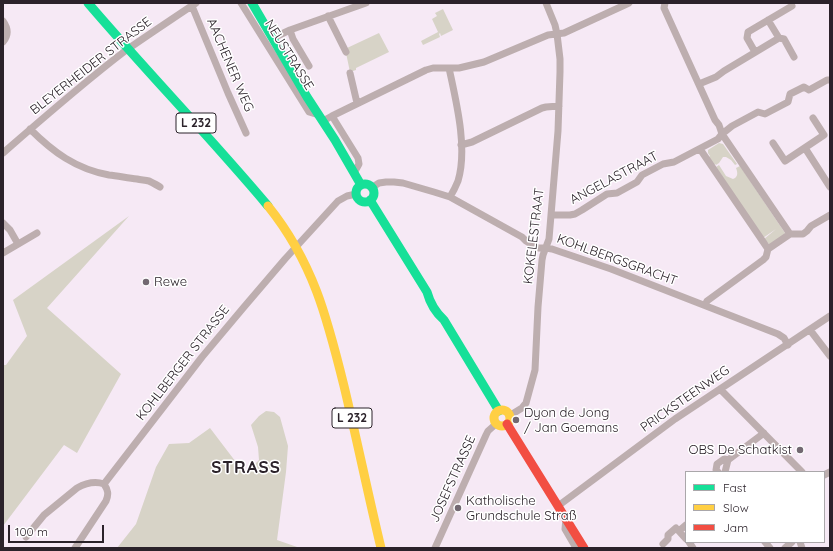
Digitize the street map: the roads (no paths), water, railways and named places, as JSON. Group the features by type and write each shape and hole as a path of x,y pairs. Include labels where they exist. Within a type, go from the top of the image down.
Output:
{"street":[{"name":"L 232","path":"88,3 211,140 282,224 296,246 317,289 328,322 353,422 381,548"},
{"name":"NEUSTRASSE","path":"241,3 309,112 321,118"},
{"path":"252,3 361,185"},
{"path":"273,38 328,16 348,6 366,3"},
{"name":"KOKELESTRAAT","path":"508,420 525,406 535,370 538,300 543,255 549,239 552,215 559,106 560,59 555,25 546,3"},
{"path":"321,118 332,116 426,70 433,68 459,68 484,62 548,35 564,33 630,3"},
{"path":"665,3 664,8 722,134 790,234"},
{"name":"BLEYERHEIDER STRASSE","path":"3,153 99,72 129,49 194,4"},
{"name":"AACHENER WEG","path":"194,4 228,93 246,133"},
{"path":"755,52 747,38 748,32 792,6"},
{"path":"328,16 346,52"},
{"path":"768,20 779,38 784,40 794,57"},
{"path":"3,21 8,31 3,42"},
{"path":"290,30 293,39 309,66"},
{"path":"699,84 716,77 724,70 779,38"},
{"path":"449,68 460,125 461,145 461,163 458,180 450,197"},
{"path":"350,74 357,103"},
{"name":"ANGELASTRAAT","path":"552,215 575,214 607,194 617,193 637,182 642,175 663,164 674,162 718,139 732,126 758,112 766,114 788,102 790,94 804,87 809,90 829,78"},
{"path":"461,145 476,141 542,108 559,106"},
{"path":"332,116 358,158 359,164 354,173"},
{"path":"773,143 785,161 824,136 813,118"},
{"path":"30,129 57,153 81,167 108,175 149,181 160,187"},
{"path":"805,148 830,187"},
{"path":"700,149 768,249"},
{"name":"KOHLBERGSGRACHT","path":"371,188 379,183 394,182 418,187 450,197 522,237 538,248 552,249 612,269 705,305 778,334 784,338 788,345"},
{"path":"366,184 371,188 373,194 370,200 366,202 360,201 356,197 356,190 361,185 366,184"},
{"name":"KOHLBERGER STRASSE","path":"104,484 202,357 296,246 338,201 347,196 356,194"},
{"path":"370,200 427,292 429,300 439,316 444,320 499,411"},
{"path":"705,305 707,301 763,260 766,257 768,249 790,234 802,234 811,226 830,215"},
{"path":"3,223 10,230 18,244"},
{"path":"3,253 37,233"},
{"name":"PRICKSTEENWEG","path":"558,506 675,419 830,316"},
{"path":"810,330 830,356"},
{"path":"720,389 801,471"},
{"path":"508,420 502,426 497,423 495,416 499,411 506,411 508,420 584,548"},
{"name":"JOSEFSTRASSE","path":"435,548 486,435 488,431 497,423"},
{"path":"717,471 717,464 724,459 728,460 764,433"},
{"path":"725,471 728,460"},
{"path":"26,537 44,515 77,488 97,482 104,484 108,490 106,501 75,548"},
{"path":"566,518 565,529 576,548"},
{"path":"663,544 668,539 668,535 675,527 685,525"},
{"path":"675,527 685,538"}],"place":[{"name":"Rewe","path":"146,282"},
{"name":"Dyon de Jong / Jan Goemans","path":"516,420"},
{"name":"OBS De Schatkist","path":"800,450"},
{"name":"Katholische Grundschule Straß","path":"458,508"}],"district":[{"name":"STRASS","path":"246,468"}]}
